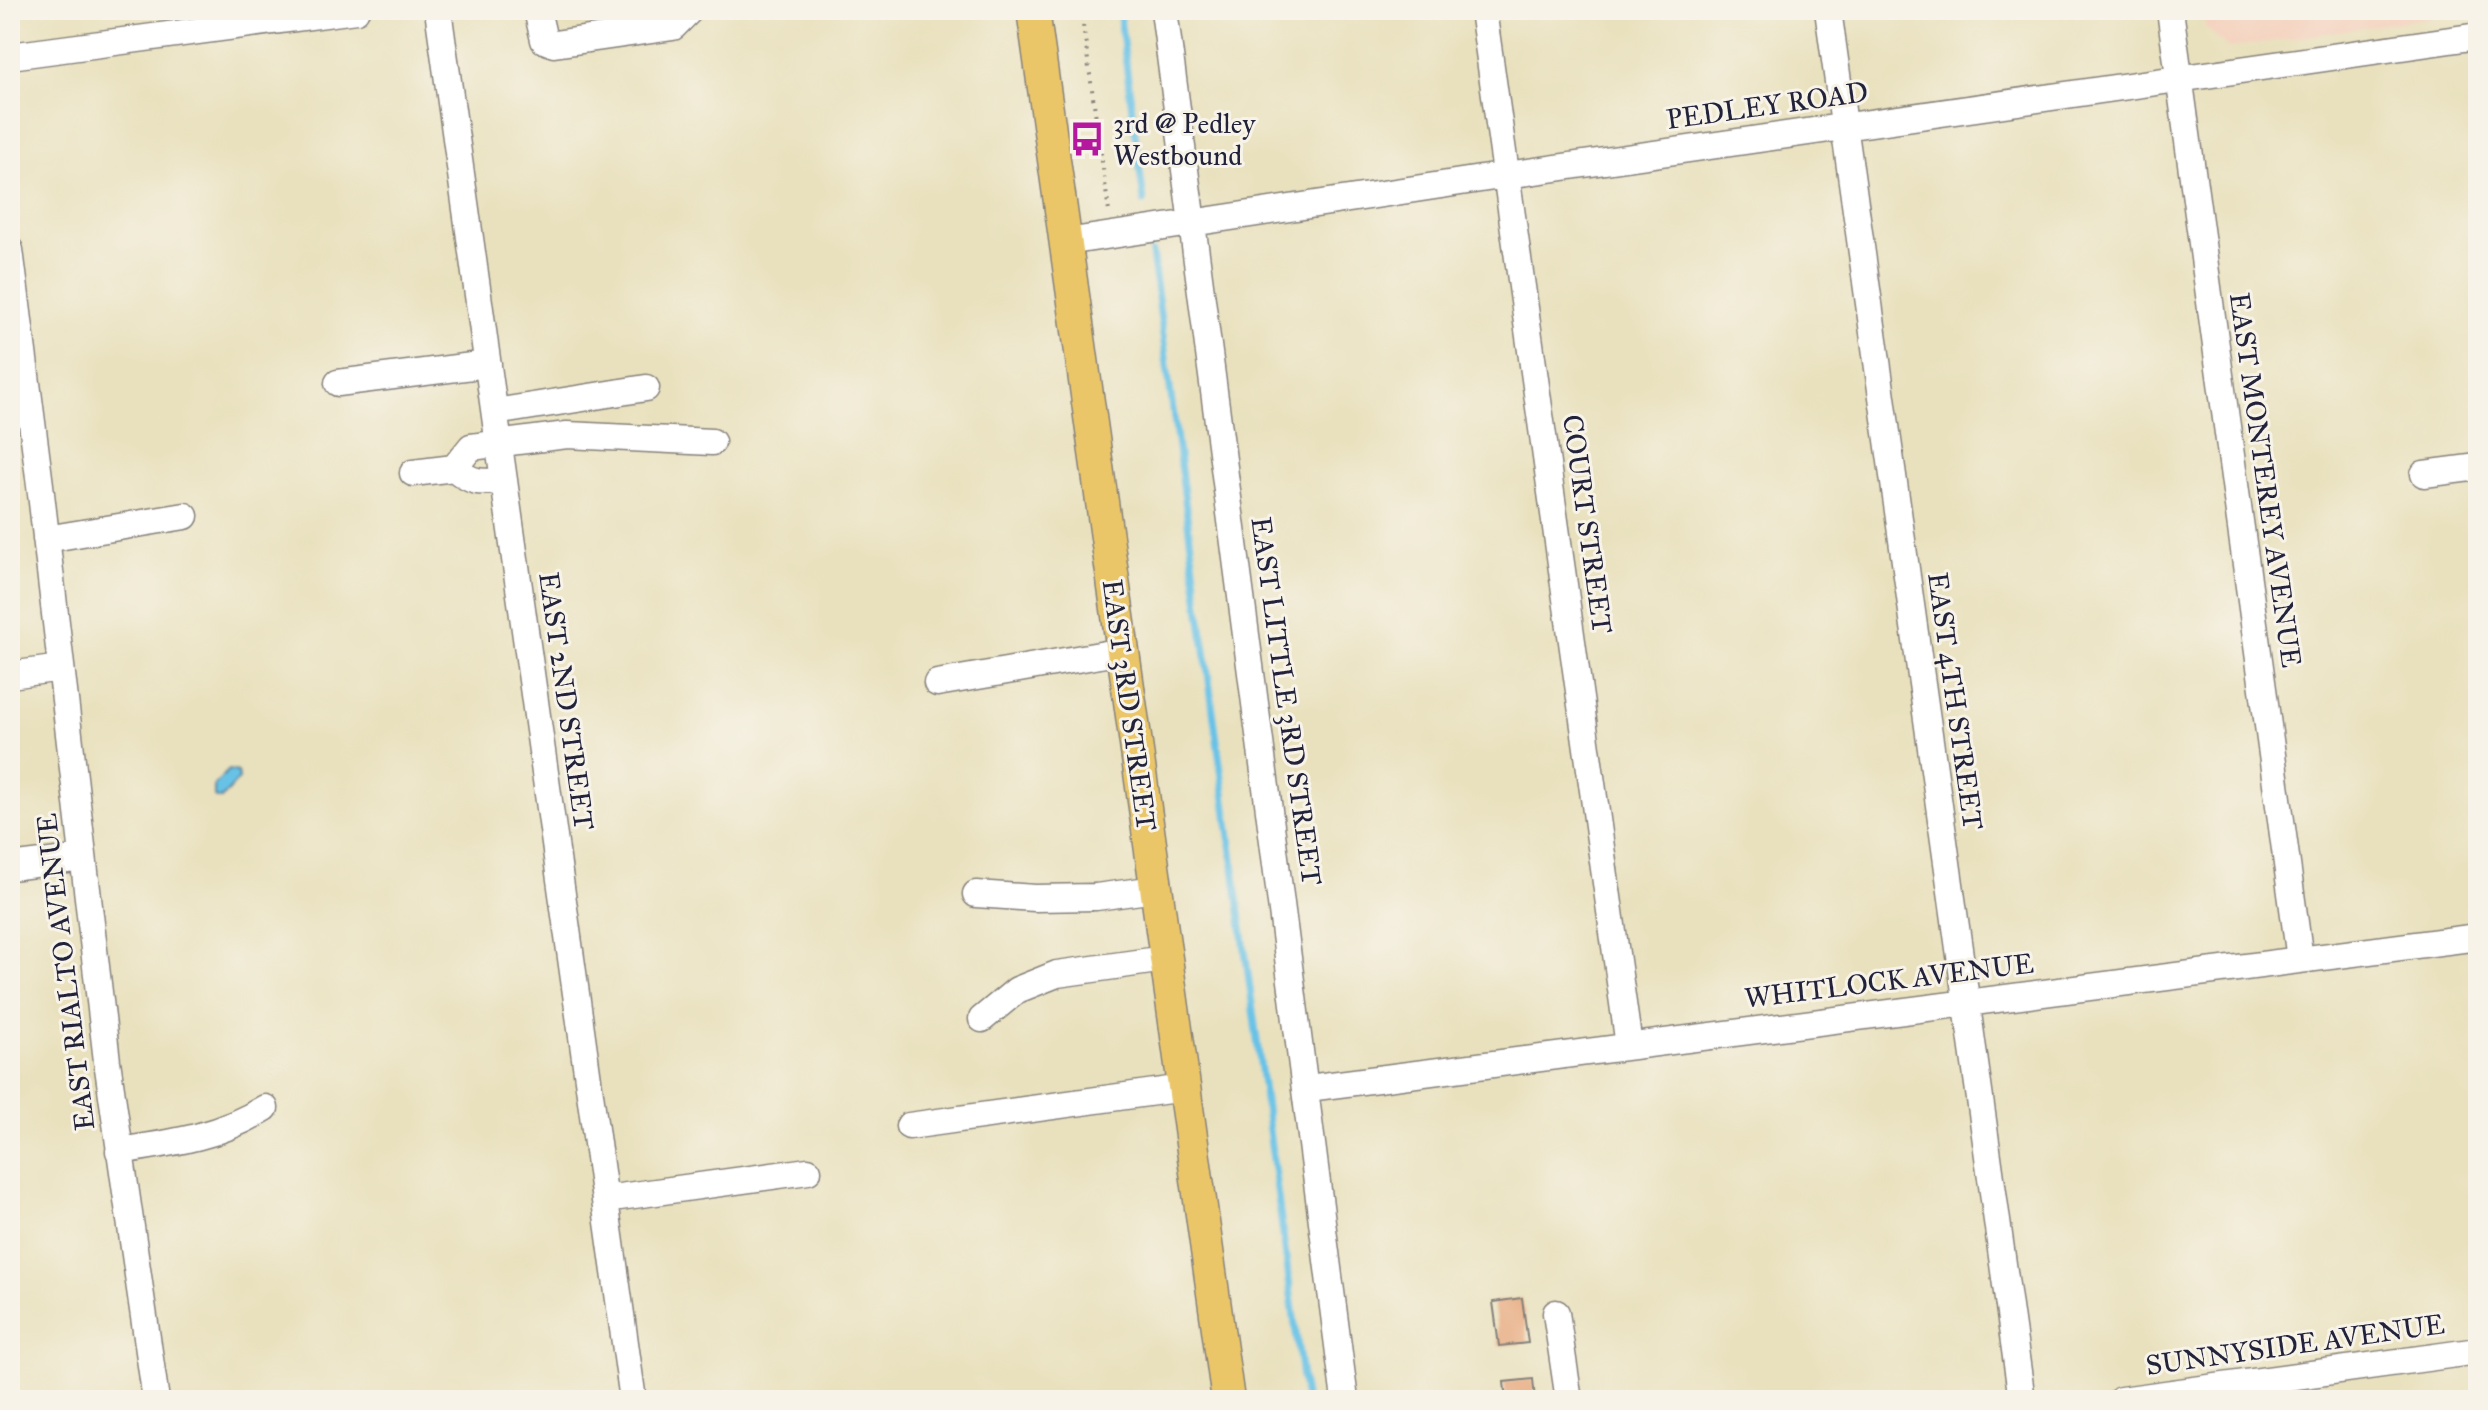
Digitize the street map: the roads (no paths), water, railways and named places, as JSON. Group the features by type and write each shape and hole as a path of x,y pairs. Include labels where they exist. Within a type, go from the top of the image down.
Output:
{"main road":[{"name":"EAST 3RD STREET","path":"1033,10 1228,1400"}],"street":[{"path":"10,56 356,10"},
{"name":"EAST 2ND STREET","path":"438,10 633,1400"},
{"path":"537,10 544,40 554,44 673,27 690,10"},
{"name":"EAST LITTLE 3RD STREET","path":"1164,10 1190,223 1308,1088 1345,1400"},
{"name":"COURT STREET","path":"1483,10 1629,1046"},
{"name":"EAST 4TH STREET","path":"1828,10 2022,1400"},
{"name":"EAST MONTEREY AVENUE","path":"2170,10 2300,959"},
{"name":"PEDLEY ROAD","path":"1066,242 1507,175 2478,36"},
{"name":"EAST RIALTO AVENUE","path":"10,250 21,424 46,539 119,1151 156,1400"},
{"path":"338,383 488,364"},
{"path":"495,412 646,388"},
{"path":"413,473 454,468 471,447 499,442 567,435 712,442"},
{"path":"2424,474 2478,467"},
{"path":"454,468 468,481 483,483 504,480"},
{"path":"46,539 185,516"},
{"path":"937,683 1123,651"},
{"path":"10,675 61,668"},
{"path":"10,867 83,858"},
{"path":"976,894 1035,898 1096,897 1156,889"},
{"name":"WHITLOCK AVENUE","path":"1308,1088 2478,937"},
{"path":"982,1019 1017,990 1057,974 1165,959"},
{"path":"909,1126 1184,1088"},
{"path":"119,1151 220,1132 265,1108"},
{"path":"605,1199 808,1171"},
{"path":"1556,1313 1569,1400"},
{"name":"SUNNYSIDE AVENUE","path":"2121,1400 2478,1351"}],"water":[{"path":"229,770 238,772 239,779 221,799 214,797 214,785"}],"waterway":[{"path":"1119,10 1144,201"},
{"path":"1152,253 1305,1400"}],"place":[{"name":"3rd @ Pedley Westbound","path":"1087,139"}]}
